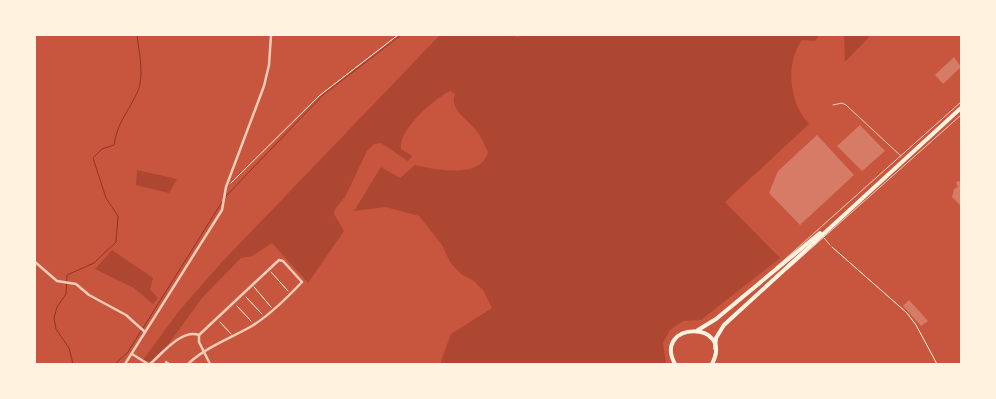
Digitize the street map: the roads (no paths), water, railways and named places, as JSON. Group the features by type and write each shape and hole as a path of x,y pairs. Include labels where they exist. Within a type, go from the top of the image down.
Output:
{"highway":[{"path":"712,364 716,338 724,325 961,108"},
{"path":"671,364 673,345 677,337 688,331 698,330 716,319 775,268 841,216"},
{"path":"698,330 709,336 715,348"},
{"path":"672,357 675,364"}],"street":[{"path":"125,364 144,331 220,214 226,187 264,86 269,68 271,35"},
{"path":"132,354 149,364 179,340 196,333 199,334 279,260 283,261 302,282 264,317 203,352 188,364"},
{"path":"35,262 54,279 76,284 89,295 121,312 144,331"},
{"path":"199,334 199,342 210,364"}],"lane":[{"path":"775,268 961,102"},
{"path":"833,105 842,103 846,105 902,156"},
{"path":"772,282 961,116"},
{"path":"823,238 830,246"}],"waterway":[{"path":"73,364 69,348 56,329 54,318 57,307 66,294 67,275 94,263 116,242 118,216 106,198 93,158 102,149 114,145 120,124 137,93 141,80 137,35"},
{"path":"226,196 323,95 401,35"},
{"path":"115,364 128,352 222,202"}]}
